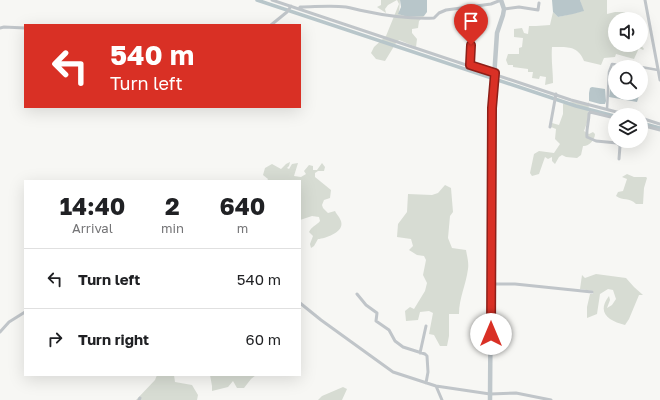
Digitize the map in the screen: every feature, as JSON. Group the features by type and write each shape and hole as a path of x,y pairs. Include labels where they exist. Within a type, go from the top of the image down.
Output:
{"main road":[{"path":"490,400 492,108 497,33 504,9 501,0"}],"street":[{"path":"272,0 290,7 344,7 403,17 428,18 434,18 446,10 491,4 501,0"},
{"path":"645,0 660,80"},
{"path":"504,9 519,7 538,10 539,3"},
{"path":"272,24 290,7"},
{"path":"296,7 414,48 470,65 495,77 555,98 571,100 607,109 608,90"},
{"path":"0,28 24,28"},
{"path":"470,65 472,36"},
{"path":"648,69 658,70"},
{"path":"550,127 555,98"},
{"path":"608,116 590,112 588,114 589,120 586,132 587,137 596,141 608,142"},
{"path":"648,120 660,124"},
{"path":"648,126 660,130"},
{"path":"619,158 620,148"},
{"path":"491,284 515,284 592,292"},
{"path":"356,294 366,305 377,313 376,321 389,330 395,341 403,347 427,356 428,372 426,383"},
{"path":"301,304 393,372 436,386 490,394 516,393 549,400"},
{"path":"0,332 9,322 24,313"},
{"path":"420,353 426,326"},
{"path":"436,386 442,400"},
{"path":"527,400 528,395"}],"shaded area":[{"path":"381,0 397,0 388,5 385,9 386,13 377,7 381,5"},
{"path":"397,0 400,0 399,14 408,17 424,16 419,21 418,28 412,29 412,33 417,39 416,47 399,40 385,61 376,59 371,53 374,47 386,36 399,4"},
{"path":"400,0 427,0 427,12 424,16 408,17 398,14 401,7"},
{"path":"552,0 580,0 584,11 558,17 553,12"},
{"path":"580,0 607,0 608,52 637,52 634,59 616,54 615,57 604,58 601,65 584,61 578,52 571,48 552,47 553,83 545,85 546,77 540,76 539,79 532,78 533,72 528,72 528,69 508,65 506,60 508,54 519,54 519,48 522,47 523,38 514,37 514,29 522,28 524,33 528,34 529,26 550,25 553,12 558,17 583,11"},
{"path":"590,88 605,89 605,104 589,101"},
{"path":"626,100 638,100 637,102"},
{"path":"589,101 588,120 584,131 589,134 593,132 595,134 593,141 583,146 581,155 577,158 562,155 555,164 552,161 552,157 548,159 545,157 539,174 532,176 530,173 534,154 539,151 554,153 560,144 555,139 556,129 551,127 552,123 559,125 563,114 563,104 573,102 588,104"},
{"path":"290,162 287,168 289,169 292,164 298,163 294,176 301,177 306,174 304,171 309,165 313,166 313,170 317,170 322,163 325,167 324,171 318,171 315,173 315,177 331,190 330,198 324,200 322,205 328,213 335,211 340,218 341,227 335,233 318,239 311,248 310,244 313,236 309,232 320,221 319,217 312,216 301,220 301,180 268,180 263,175 265,168 272,164 281,169"},
{"path":"627,174 634,177 647,178 644,188 643,204 636,204 631,200 616,196 618,192 623,191 627,179 622,177"},
{"path":"445,185 451,188 453,212 450,216 448,238 452,248 466,250 468,267 460,302 459,314 449,314 449,336 447,346 440,346 434,335 429,334 433,313 429,311 420,312 418,320 406,321 405,311 410,307 414,309 425,291 427,283 423,275 426,260 424,256 417,255 409,250 413,246 411,239 397,237 398,224 407,212 408,194 432,195 438,193"},
{"path":"596,274 626,278 643,295 639,295 625,325 609,319 604,312 605,302 609,296 610,300 607,308 612,305 616,299 613,290 608,289 600,294 597,314 587,318 587,307 590,294 593,294 593,291 580,289 582,275 585,278"},
{"path":"157,376 174,376 175,382 192,385 198,395 197,400 136,400 155,380"},
{"path":"210,376 255,376 244,388 237,388 233,381 228,387 212,391"},
{"path":"343,387 347,389 342,400 318,400 322,396"}],"waterway":[{"path":"257,0 576,106 608,114"},
{"path":"648,125 660,128"}],"route":[{"path":"471,45 472,51 470,65 495,73 492,108 491,334"}]}
